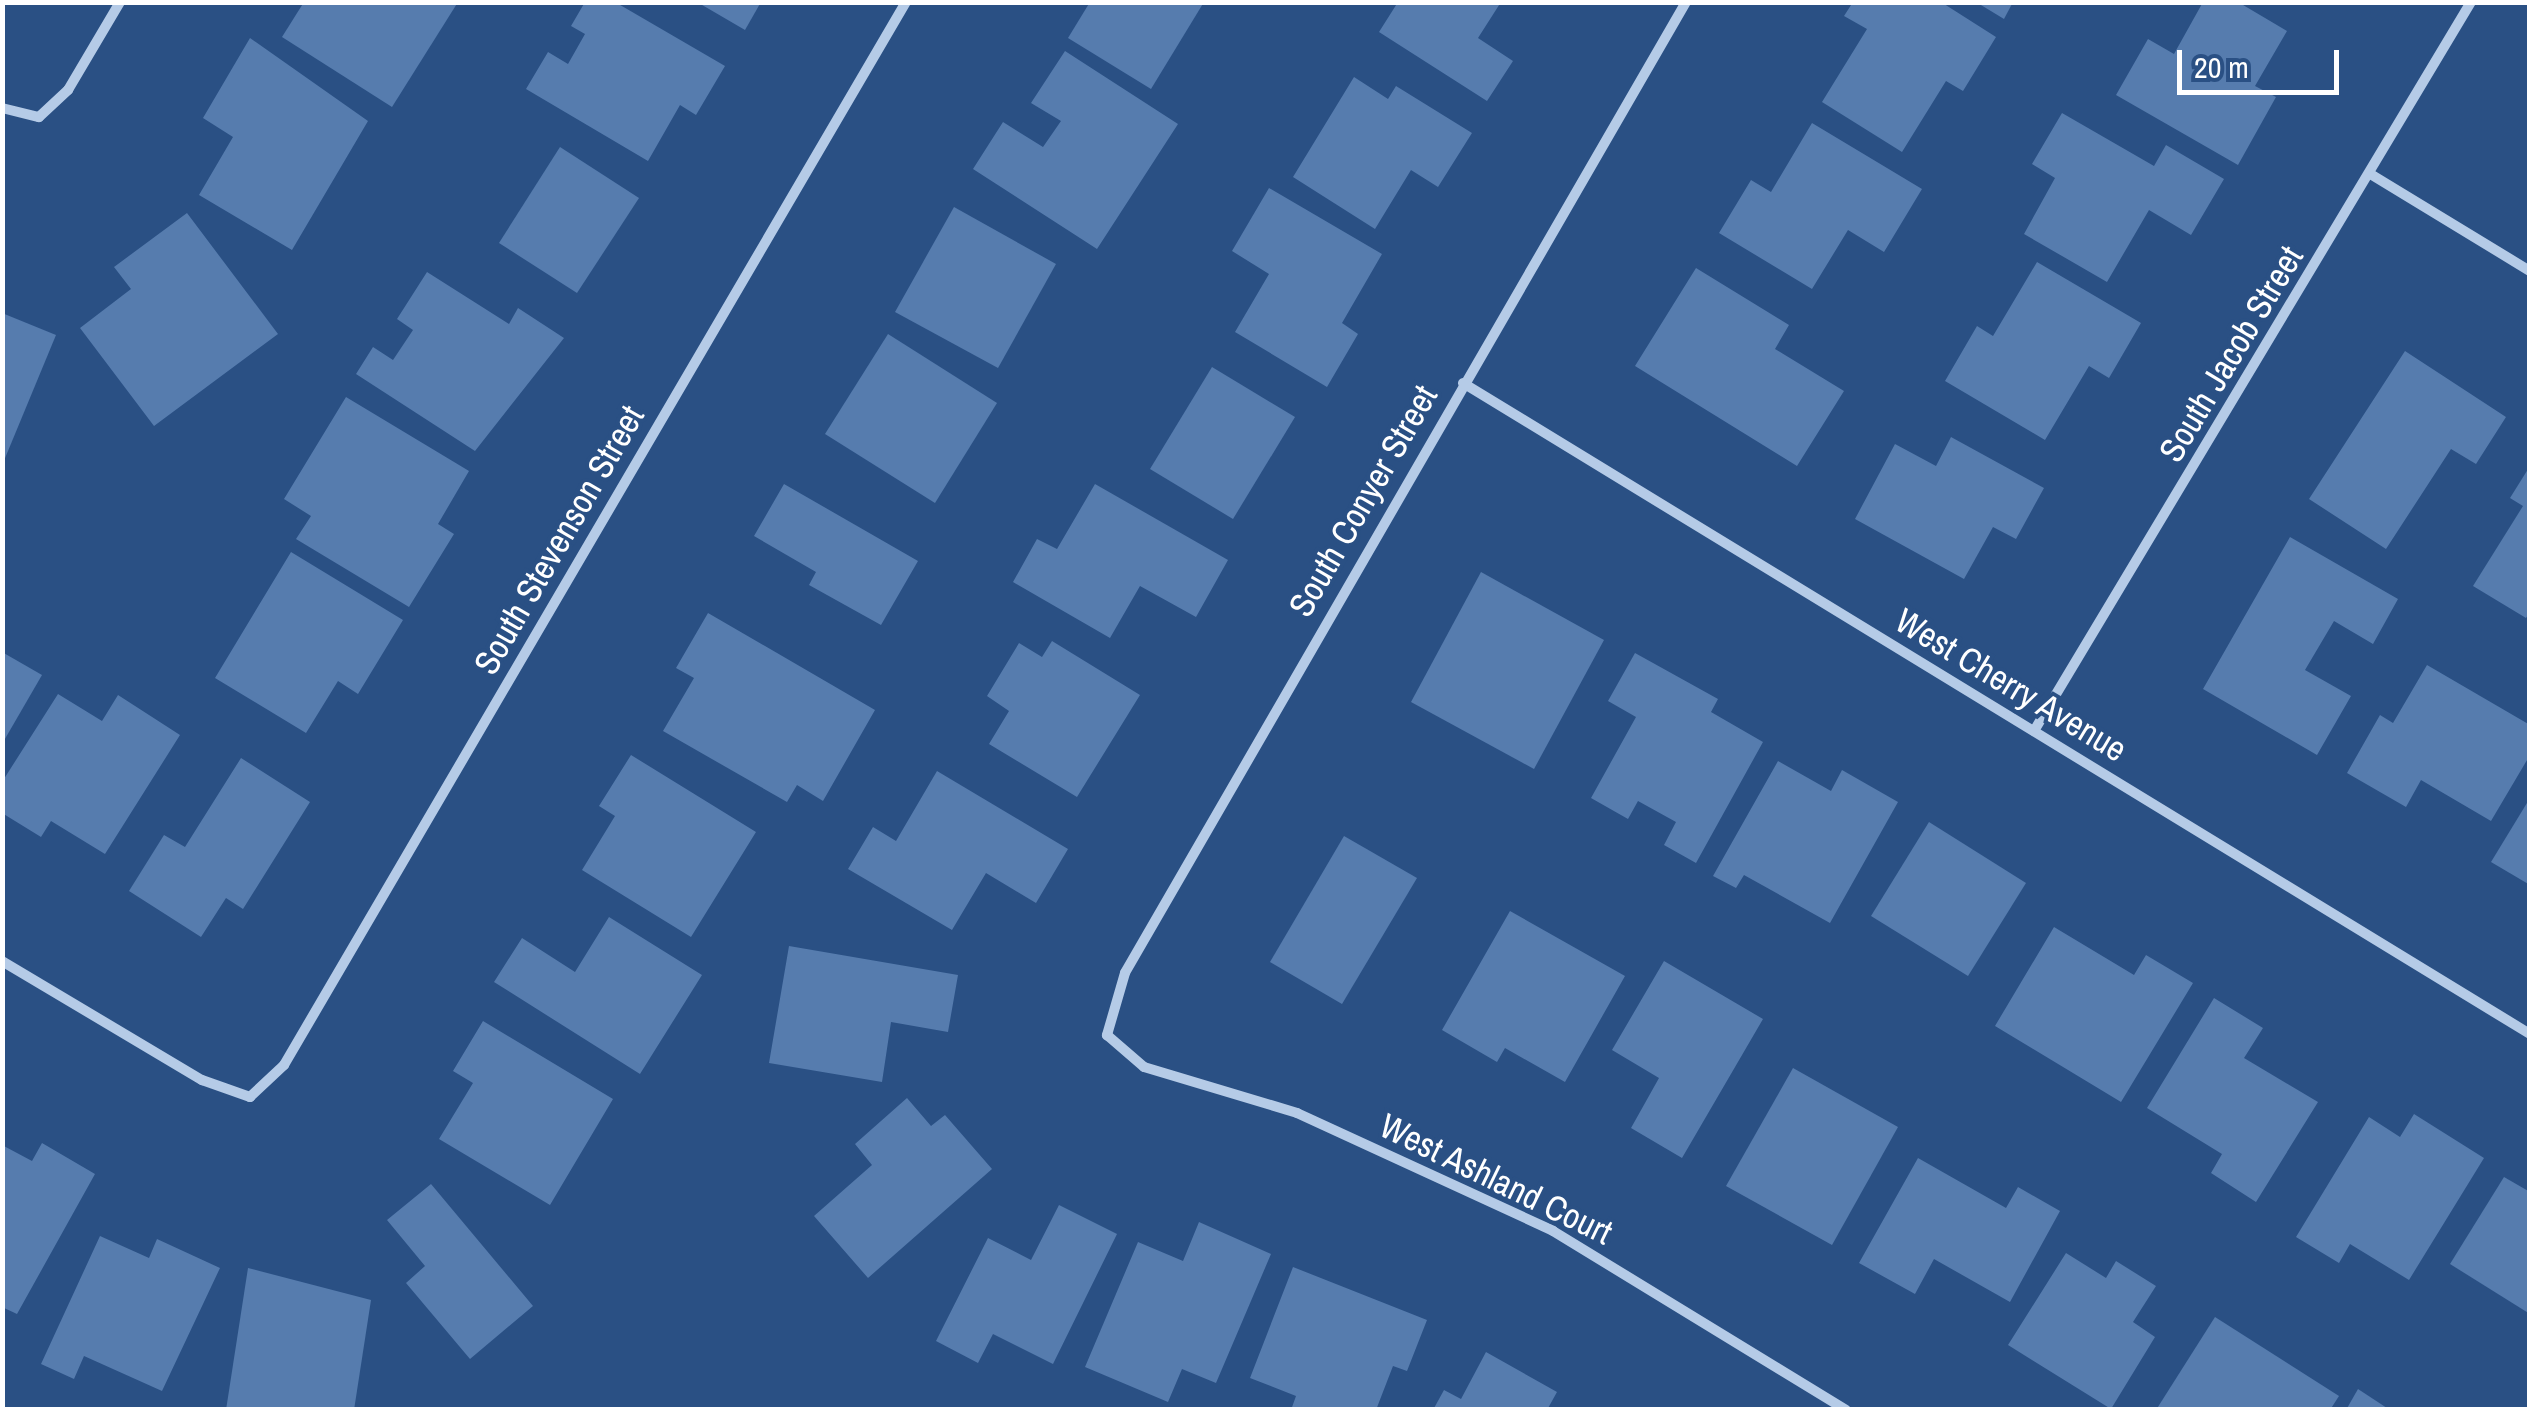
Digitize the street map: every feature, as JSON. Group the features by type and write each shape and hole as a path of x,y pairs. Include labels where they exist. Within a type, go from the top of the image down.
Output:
{"street":[{"path":"2,108 39,117 68,90 120,2"},
{"name":"South Stevenson Street","path":"2,961 202,1080 250,1097 284,1065 906,2"},
{"name":"South Conyer Street","path":"1106,1036 1124,973 1462,382 1686,2"},
{"name":"South Jacob Street","path":"2034,731 2372,175 2471,2"},
{"path":"2372,175 2530,271"},
{"name":"West Cherry Avenue","path":"1462,382 2530,1034"},
{"name":"West Ashland Court","path":"1106,1036 1144,1066 1297,1114 1553,1231 1846,1410"}],"building":[{"path":"304,2 458,2 392,107 282,37"},
{"path":"585,2 615,2 725,66 696,115 680,105 648,161 526,89 548,52 568,64 585,34 571,26"},
{"path":"697,2 761,2 745,30"},
{"path":"1090,2 1204,2 1151,89 1068,38"},
{"path":"1398,2 1501,2 1478,38 1513,61 1487,101 1379,32"},
{"path":"1853,2 1941,2 1996,37 1963,91 1946,81 1902,152 1822,102 1867,29 1844,16"},
{"path":"1976,2 2013,2 2004,19"},
{"path":"2203,2 2238,2 2287,31 2255,86 2276,97 2238,165 2116,95 2148,39 2174,54"},
{"path":"250,38 368,121 292,250 199,195 233,137 203,118"},
{"path":"1065,51 1178,124 1097,249 973,169 1003,122 1043,147 1061,121 1031,103"},
{"path":"1354,77 1388,99 1396,86 1472,133 1438,187 1411,170 1375,229 1293,177"},
{"path":"2062,113 2154,166 2166,145 2224,179 2191,235 2149,210 2107,282 2024,234 2055,178 2032,164"},
{"path":"1812,123 1922,189 1884,252 1848,230 1812,289 1719,233 1751,180 1771,192"},
{"path":"560,147 639,198 577,293 499,243"},
{"path":"1269,188 1382,254 1342,323 1358,334 1327,387 1235,332 1269,274 1232,251"},
{"path":"954,207 1056,264 998,368 895,312"},
{"path":"187,213 278,334 154,426 80,328 131,289 114,267"},
{"path":"2037,262 2141,323 2109,378 2089,366 2045,440 1945,381 1977,326 1993,336"},
{"path":"1696,268 1789,325 1775,349 1844,391 1797,466 1635,366"},
{"path":"427,272 509,324 518,308 564,338 475,451 356,374 373,347 393,360 413,330 397,319"},
{"path":"2,313 56,335 3,463 2,463"},
{"path":"888,334 997,403 935,503 825,434"},
{"path":"2405,351 2506,417 2476,464 2451,449 2386,549 2309,499"},
{"path":"1212,367 1295,417 1233,519 1150,469"},
{"path":"346,397 469,471 438,524 454,534 409,607 296,539 311,516 284,499"},
{"path":"1951,437 2044,488 2016,539 1993,527 1964,579 1855,519 1895,444 1936,466"},
{"path":"2530,466 2530,612 2526,618 2473,586 2523,506 2510,498"},
{"path":"784,484 918,561 881,625 809,585 816,572 754,536"},
{"path":"1095,484 1228,560 1196,617 1140,586 1110,638 1013,582 1037,539 1057,549"},
{"path":"2290,537 2398,599 2373,644 2334,621 2305,670 2351,696 2317,755 2203,689"},
{"path":"291,552 403,620 358,694 338,681 306,733 215,678"},
{"path":"1481,572 1604,640 1534,769 1411,702"},
{"path":"708,613 875,710 823,801 797,785 787,802 663,731 694,678 676,668"},
{"path":"1052,641 1140,695 1077,797 989,744 1009,711 987,696 1019,643 1042,657"},
{"path":"2,652 42,675 2,744"},
{"path":"1635,653 1718,699 1711,712 1763,742 1696,863 1664,845 1676,822 1638,801 1628,819 1591,798 1636,717 1608,701"},
{"path":"2427,665 2530,725 2530,755 2491,821 2421,780 2406,807 2347,773 2380,715 2393,723"},
{"path":"58,694 102,721 118,695 180,735 105,854 51,821 41,837 2,813 2,782"},
{"path":"631,755 756,832 691,937 582,870 615,816 599,806"},
{"path":"241,758 310,802 243,909 226,898 201,937 129,891 164,835 185,847"},
{"path":"1778,761 1831,791 1842,770 1898,802 1830,923 1744,875 1736,888 1713,876"},
{"path":"937,771 1068,849 1036,903 986,873 952,930 848,869 873,827 896,841"},
{"path":"2530,798 2530,885 2491,862"},
{"path":"1929,822 2026,883 1968,976 1871,916"},
{"path":"1344,836 1417,878 1342,1004 1270,962"},
{"path":"1510,911 1625,976 1565,1082 1505,1048 1497,1062 1442,1030"},
{"path":"609,917 702,975 640,1074 494,982 522,938 575,972"},
{"path":"2054,927 2134,975 2146,955 2193,983 2121,1102 1995,1026"},
{"path":"789,946 958,975 948,1032 891,1022 882,1082 769,1063"},
{"path":"1664,961 1763,1019 1682,1158 1631,1128 1659,1078 1612,1050"},
{"path":"2214,998 2263,1028 2244,1058 2318,1102 2256,1202 2211,1173 2222,1154 2147,1108"},
{"path":"483,1021 613,1099 550,1205 439,1139 473,1083 453,1071"},
{"path":"1793,1068 1898,1127 1832,1245 1726,1186"},
{"path":"907,1098 931,1126 945,1115 992,1169 868,1278 814,1216 872,1165 855,1144"},
{"path":"2414,1114 2484,1158 2409,1280 2350,1244 2339,1263 2296,1237 2369,1117 2400,1137"},
{"path":"42,1143 95,1174 17,1314 2,1307 2,1145 32,1161"},
{"path":"1918,1158 2006,1208 2018,1187 2060,1211 2010,1302 1934,1259 1915,1294 1859,1263"},
{"path":"2504,1177 2530,1192 2530,1314 2450,1264"},
{"path":"431,1184 533,1306 470,1359 406,1283 425,1266 387,1220"},
{"path":"1059,1205 1117,1234 1053,1364 993,1334 978,1363 936,1341 988,1238 1031,1260"},
{"path":"1199,1222 1271,1254 1216,1383 1182,1369 1168,1402 1085,1367 1138,1242 1183,1261"},
{"path":"100,1236 149,1258 157,1239 220,1268 162,1391 84,1356 74,1379 41,1364"},
{"path":"2066,1253 2106,1278 2116,1261 2156,1286 2133,1322 2155,1337 2111,1409 2008,1345"},
{"path":"1293,1267 1427,1320 1407,1371 1393,1366 1376,1410 1291,1410 1296,1396 1250,1378"},
{"path":"248,1268 371,1300 354,1410 226,1410"},
{"path":"2215,1317 2339,1396 2330,1410 2156,1410"},
{"path":"1486,1352 1557,1392 1547,1410 1433,1410 1444,1390 1461,1399"},
{"path":"2358,1389 2390,1410 2346,1410"}]}
